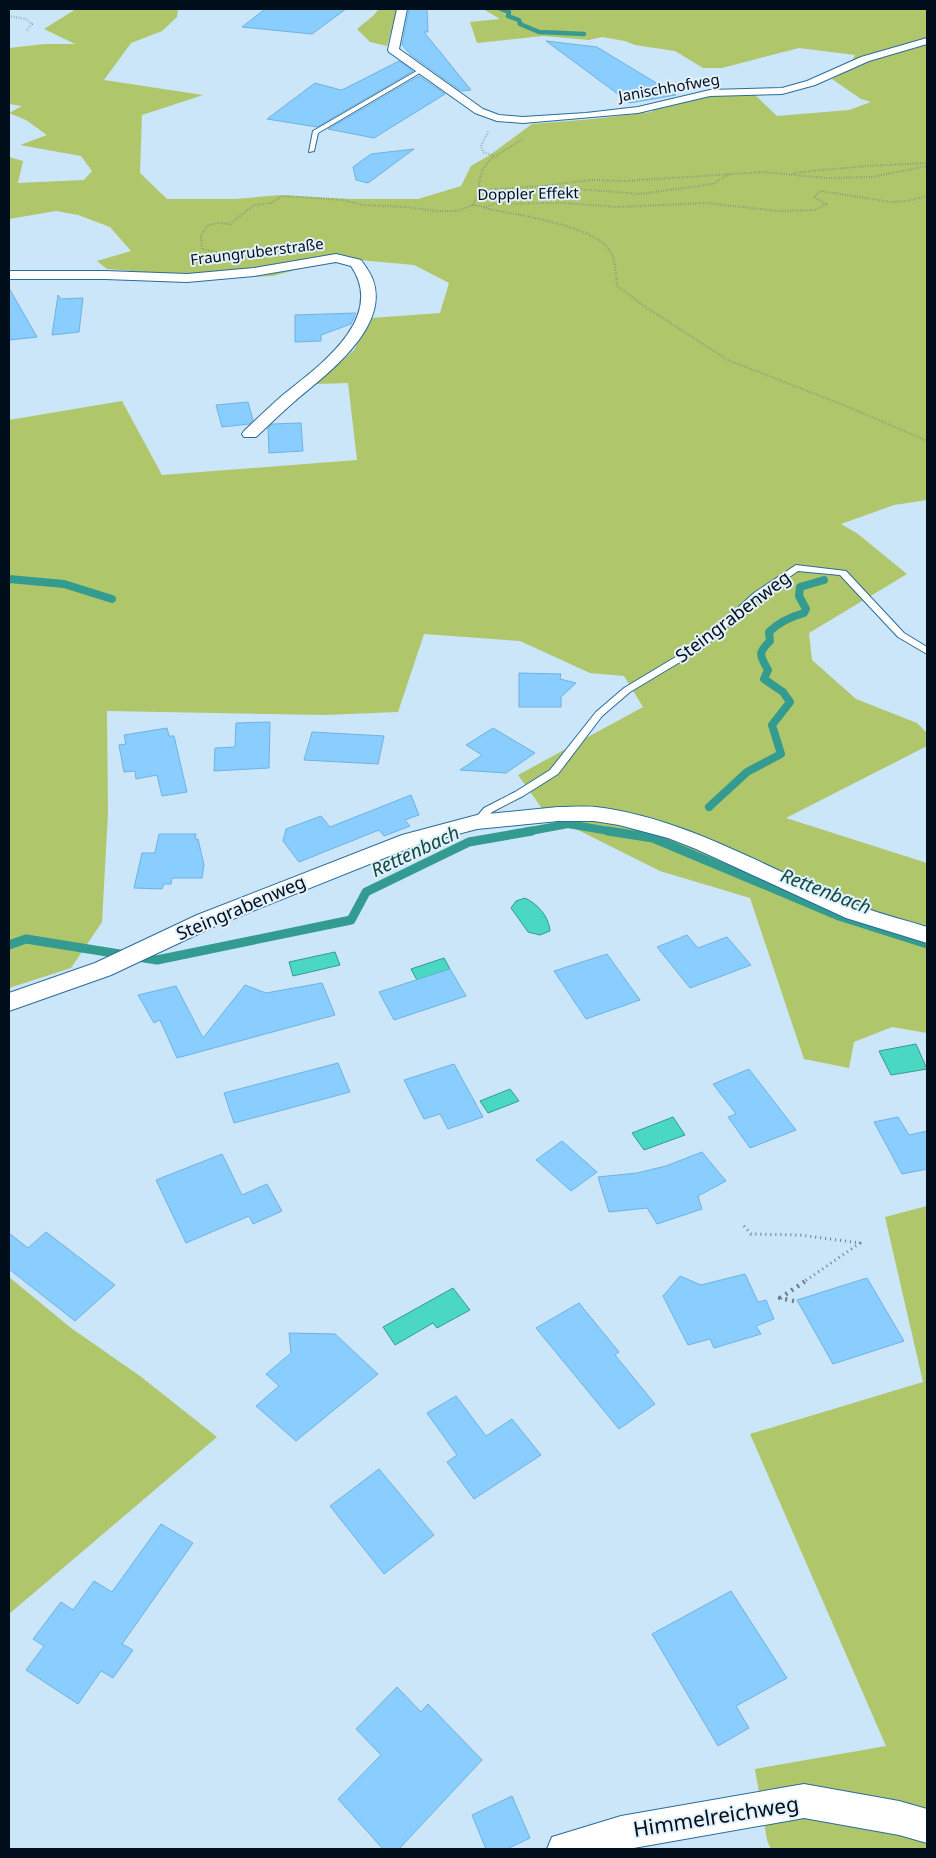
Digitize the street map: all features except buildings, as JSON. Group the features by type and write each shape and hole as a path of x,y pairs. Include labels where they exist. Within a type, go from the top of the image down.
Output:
{"street":[{"name":"Janischhofweg","path":"402,9 393,50 479,111 499,118 523,120 638,110 710,93 782,91 811,84 865,59 927,41"},
{"name":"Fraungruberstraße","path":"9,275 105,275 187,278 254,272 336,258 356,263 367,282 367,302 360,327 349,346 326,369 292,396 250,434"},
{"name":"Steingrabenweg","path":"9,1002 135,955 205,921 410,840 477,822 576,814 619,818 646,824 704,844 854,912 927,935"},
{"name":"Himmelreichweg","path":"564,1849 621,1833 804,1801 899,1818 927,1826"}],"lane":[{"path":"311,151 315,132 422,70"},
{"name":"Steingrabenweg","path":"477,822 488,810 554,772 599,714 627,690 702,645 757,595 796,568 843,573 901,635 927,650"}],"path":[{"path":"9,16 26,19 32,24 28,30"},
{"path":"494,156 483,152 481,146 491,127 499,118"},
{"path":"927,165 872,178 826,178 763,172 626,181 590,180 542,186 480,190 473,205 561,226 597,238 608,248 615,267 617,286 646,308 728,360 846,406 927,441"},
{"path":"783,174 865,166 927,165"},
{"path":"542,186 640,194 713,184 730,174"},
{"name":"Doppler Effekt","path":"226,254 202,249 201,236 208,226 216,223 230,224 254,205 271,203 283,196 344,200 362,205 406,207 437,211 457,211 473,205 485,207 494,204 564,203 618,207 706,203 778,211 816,210 826,204 814,197 821,191 841,193 875,201 901,202 927,196"},
{"path":"744,1226 752,1234 800,1235 860,1243 780,1298 794,1301"}],"shaded area":[{"path":"76,9 178,9 177,17 162,31 131,43 104,80 203,95 142,115 140,173 167,199 235,199 281,195 350,199 418,199 461,186 471,166 490,155 532,124 651,112 666,103 710,93 713,96 755,95 777,116 849,110 871,102 861,99 832,79 847,70 855,55 799,48 722,68 703,68 675,51 635,45 625,41 602,37 589,40 543,36 477,43 470,22 500,19 483,9 927,9 927,500 894,505 841,524 858,534 907,574 809,633 812,660 856,699 917,723 927,733 927,746 786,818 927,863 927,1033 892,1027 854,1042 849,1068 804,1059 750,898 660,871 546,814 518,775 643,707 624,676 590,673 520,641 424,634 398,712 325,715 107,711 108,813 102,922 71,968 9,988 9,420 122,401 162,475 357,460 348,383 315,384 354,350 372,318 440,313 449,283 414,265 348,259 317,264 273,276 220,278 107,269 97,261 131,251 110,227 78,215 56,211 9,219 9,157 23,161 18,183 84,180 92,171 81,156 20,145 47,135 26,120 9,113 22,106 9,104 9,48 44,44 75,44 44,29"},
{"path":"379,9 397,9 387,46 370,42 357,29"},
{"path":"525,898 542,912 548,921 550,931 540,935 528,932 511,908 516,901"},
{"path":"335,952 340,965 293,976 289,962"},
{"path":"444,958 450,969 417,980 411,969"},
{"path":"916,1044 927,1069 891,1075 879,1051"},
{"path":"510,1089 519,1101 488,1113 480,1101"},
{"path":"673,1117 685,1135 644,1150 632,1133"},
{"path":"927,1206 927,1849 771,1849 767,1840 755,1769 886,1746 750,1434 923,1382 885,1217"},
{"path":"9,1277 71,1328 140,1376 217,1437 9,1614"},
{"path":"453,1288 470,1310 437,1328 433,1323 395,1345 383,1327"}],"waterway":[{"path":"501,9 509,12 508,16 519,20 520,24 539,32 584,34"},
{"path":"9,579 64,584 112,599"},
{"path":"709,807 747,772 781,754 772,725 790,702 783,692 764,679 768,670 761,655 763,649 770,641 769,632 773,628 785,620 804,613 806,609 799,596 800,587 824,580"},
{"name":"Rettenbach","path":"525,832 568,824 615,832"},
{"name":"Rettenbach","path":"9,945 26,939 157,960 351,920 366,892 469,842 532,831"},
{"name":"Rettenbach","path":"608,831 653,838 839,916 927,944"}]}
